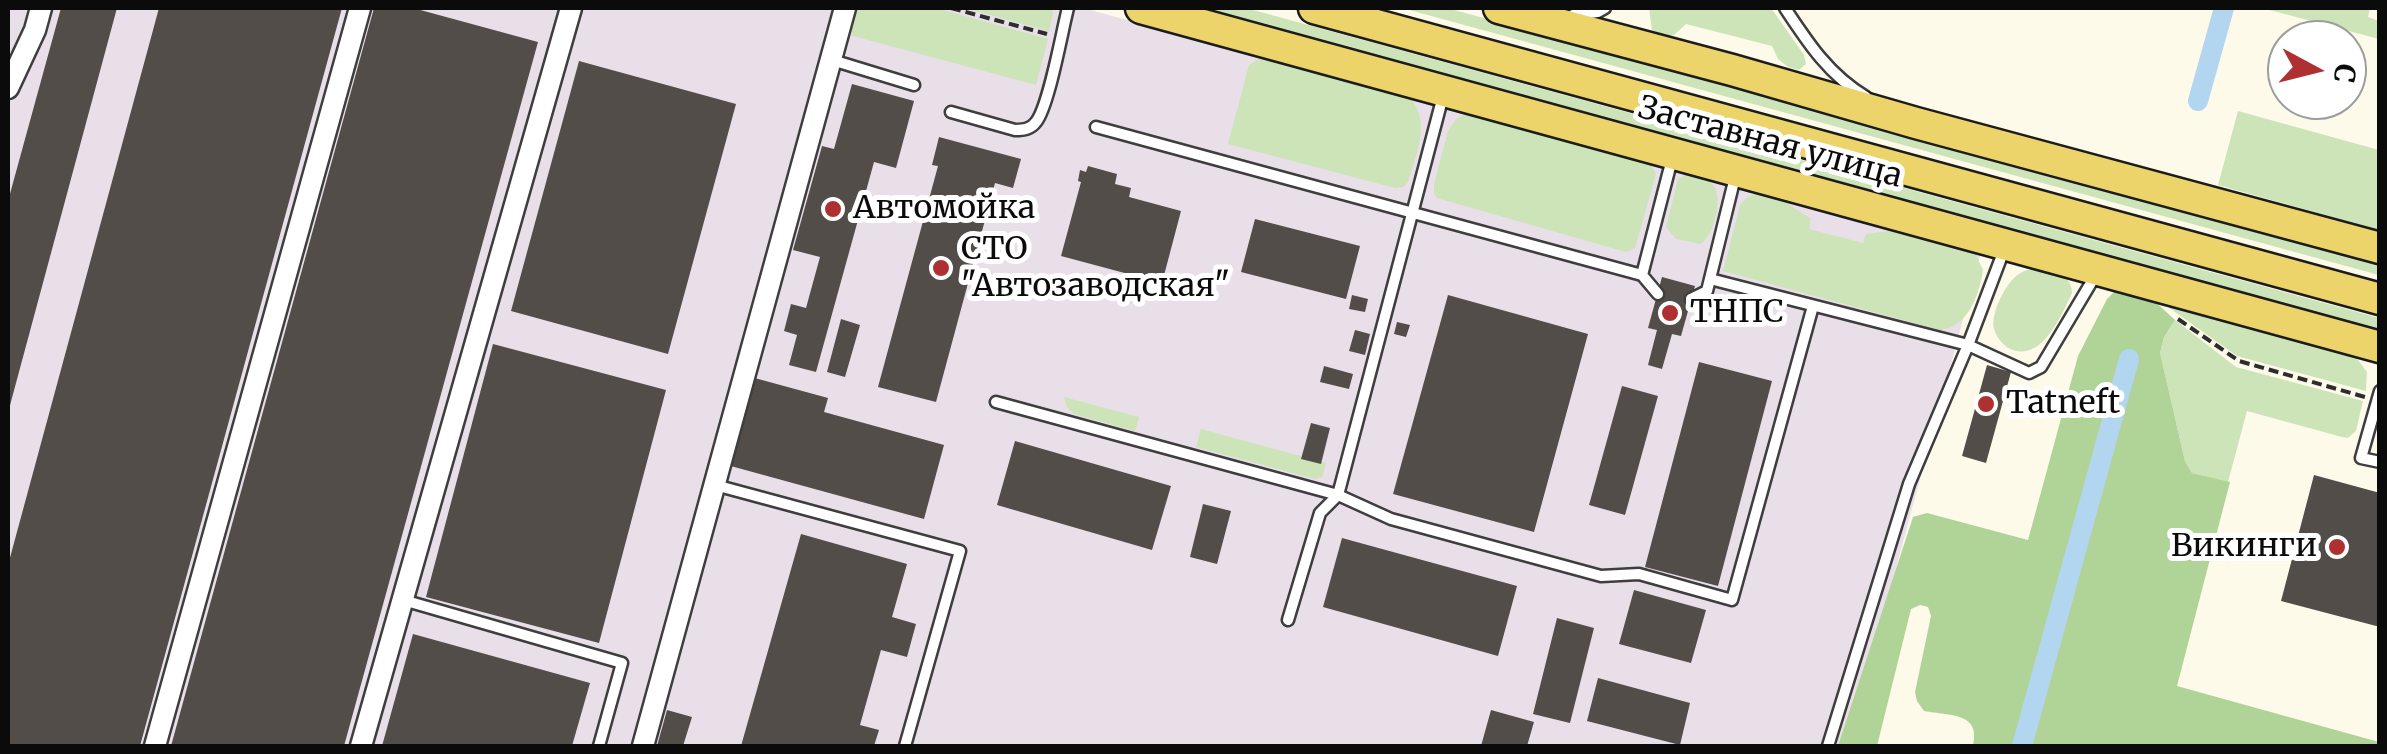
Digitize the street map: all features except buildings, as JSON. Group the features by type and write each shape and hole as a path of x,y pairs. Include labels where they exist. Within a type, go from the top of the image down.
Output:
{"main road":[{"name":"Заставная улица","path":"1141,8 2380,347"},
{"name":"Заставная улица","path":"1314,8 2380,300"},
{"name":"Заставная улица","path":"1511,11 2380,248"},
{"path":"2154,238 2166,190"}],"street":[{"path":"8,88 41,8"},
{"path":"155,746 360,8"},
{"path":"361,746 571,8"},
{"path":"643,746 845,8"}],"lane":[{"path":"951,112 1015,130 1026,130 1035,124 1045,102 1068,8"},
{"path":"1511,11 1582,15 1606,8"},
{"path":"1785,8 1830,70 1862,95 1916,123"},
{"path":"831,60 914,85"},
{"path":"1288,620 1320,513 1338,495 1445,91"},
{"path":"1096,127 1642,275 1658,294"},
{"path":"1642,275 1674,154"},
{"path":"1692,300 1707,292 1737,171"},
{"path":"1828,746 1909,484 2006,244"},
{"path":"1710,279 1968,345 2029,373 2041,366 2098,270"},
{"path":"996,402 1338,495 1392,519 1601,576 1639,574 1732,600 1813,306"},
{"path":"2378,396 2361,458 2380,462"},
{"path":"715,485 960,551 906,746"},
{"path":"403,600 622,662 599,746"}],"path":[{"path":"950,8 1061,38"},
{"path":"2179,319 2239,361 2378,396"}],"shaded area":[{"path":"8,8 1083,8 1981,253 1848,746 8,746"}],"green space":[{"path":"854,8 936,8 1048,39 1036,85 853,36 849,29"},
{"path":"964,8 1051,8 1053,13 1049,31"},
{"path":"1201,8 1246,8 2379,318 2379,331"},
{"path":"1402,8 1447,8 2379,263 2379,275"},
{"path":"1649,8 1771,8 1804,55 1806,64 1799,70 1788,67 1778,59 1772,46 1686,24 1674,35 1666,36 1652,30"},
{"path":"2262,8 2370,8 2368,17 2379,21 2379,39 2367,36 2367,20 2307,20"},
{"path":"1260,58 1409,97 1420,116 1421,127 1408,182 1395,188 1228,144 1249,65"},
{"path":"2238,111 2379,150 2379,230 2218,185"},
{"path":"1468,113 1651,165 1656,174 1635,248 1626,252 1437,198 1434,184 1448,131 1456,119"},
{"path":"1685,175 1708,180 1717,195 1714,223 1701,244 1676,239 1666,227 1678,179"},
{"path":"1763,193 1778,197 1811,219 1809,229 1863,243 1866,234 1897,230 1974,251 1983,270 1970,309 1958,323 1940,330 1723,271 1740,205 1750,196"},
{"path":"2034,269 2064,277 2072,293 2048,336 2030,350 2020,351 2008,348 2000,340 1994,329 1994,315 2014,278"},
{"path":"2118,288 2151,298 2175,320 2160,353 2185,461 2192,473 2230,482 2177,686 2379,742 2379,746 1973,746 1974,735 1968,721 1924,711 1917,701 1915,692 1931,616 1928,607 1920,605 1911,609 1877,746 1838,746 1913,517 1927,513 2028,540 2078,356 2107,299"},
{"path":"2161,302 2355,356 2367,372 2366,391 2237,356"},
{"path":"2175,320 2236,367 2363,401 2356,431 2348,438 2342,437 2247,411 2228,482 2192,473 2185,461 2160,353"},
{"path":"1064,397 1139,417 1135,431 1074,414"},
{"path":"1201,429 1326,463 1322,477 1315,479 1196,447"}],"waterway":[{"path":"2198,101 2224,8"},
{"path":"2022,746 2129,359"}],"place":[{"name":"Автомойка","path":"833,209"},
{"name":"СТО \"Автозаводская\"","path":"941,268"},
{"name":"ТНПС","path":"1670,313"},
{"name":"Tatneft","path":"1986,404"},
{"name":"Викинги","path":"2337,547"}]}
